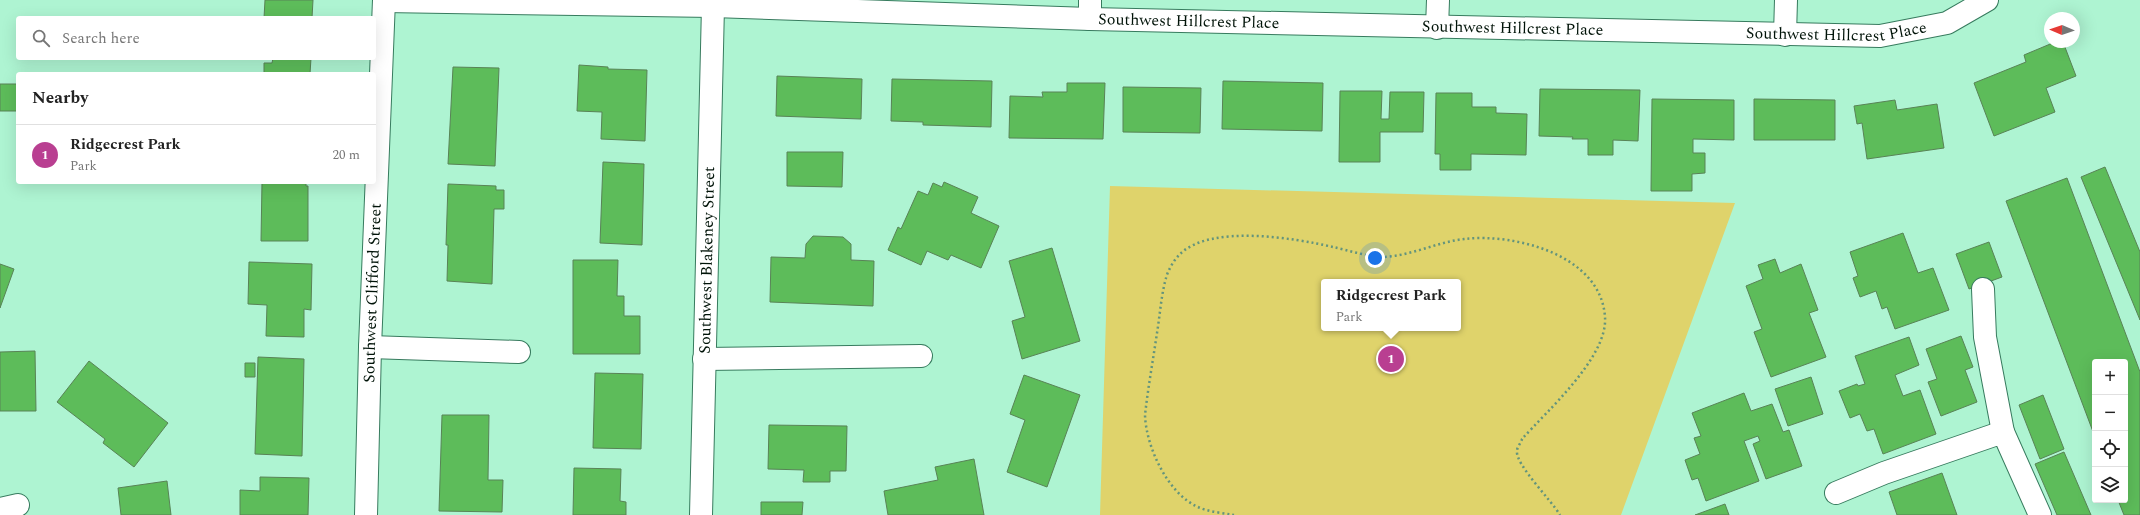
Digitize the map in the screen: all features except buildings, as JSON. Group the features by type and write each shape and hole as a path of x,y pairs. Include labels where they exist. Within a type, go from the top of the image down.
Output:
{"street":[{"name":"Southwest Hillcrest Place","path":"384,0 713,6 739,4 1090,10 1438,28 1880,36 1947,23 1987,0"},
{"name":"Southwest Clifford Street","path":"366,515 370,347 384,0"},
{"path":"1438,0 1438,28"},
{"path":"1785,35 1786,0"},
{"name":"Southwest Blakeney Street","path":"701,515 713,6"},
{"path":"1983,289 1985,338 2003,432 2040,515"},
{"path":"370,347 519,352"},
{"path":"704,360 921,356"},
{"path":"1836,493 1884,473 2003,432"}],"path":[{"path":"1234,515 1199,507 1185,500 1155,459 1145,427 1145,415 1166,278 1179,255 1191,245 1208,239 1226,237 1297,239 1382,257 1464,239 1487,238 1516,241 1543,248 1572,264 1588,278 1599,292 1606,320 1603,332 1597,348 1579,377 1522,439 1517,451 1525,471 1554,504 1560,515"}],"shaded area":[{"path":"1110,186 1735,203 1621,515 1100,515"}],"place":[{"name":"Ridgecrest Park","path":"1391,359"}]}
